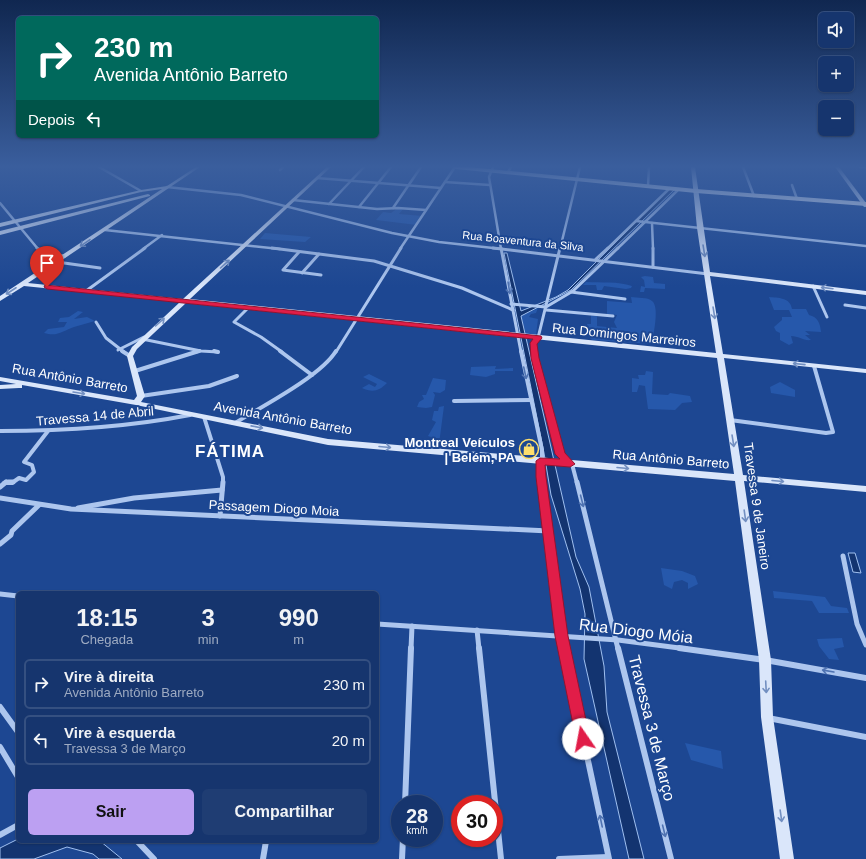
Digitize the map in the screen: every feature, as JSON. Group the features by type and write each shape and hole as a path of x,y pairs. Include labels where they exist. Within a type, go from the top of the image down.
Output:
{"main road":[{"path":"0,225 75,207"},
{"path":"0,233 107,207"},
{"path":"0,299 105,230 136,207"},
{"path":"139,399 135,371 130,356 143,338 246,246 286,207"},
{"name":"Travessa 9 de Janeiro","path":"698,207 739,478 764,660 767,717 787,856"},
{"path":"708,274 866,293"},
{"name":"Rua Domingos Marreiros","path":"22,284 866,371"},
{"name":"Rua Antônio Barreto","path":"0,379 40,387 139,399"},
{"path":"0,387 40,387"},
{"name":"Avenida Antônio Barreto","path":"139,399 204,417 328,442 571,464"},
{"name":"Rua Antônio Barreto","path":"571,464 866,489"}],"street":[{"path":"4,207 17,221 38,249 50,254 65,256"},
{"name":"Rua Boaventura da Silva","path":"291,207 410,237 445,243 605,261"},
{"path":"362,207 426,210"},
{"path":"235,423 312,375 332,358 389,266 410,237 428,207"},
{"path":"494,207 513,304 517,335 542,450 541,477 562,636 609,858 559,859"},
{"path":"537,338 571,207"},
{"path":"596,259 650,207"},
{"path":"546,307 571,292 660,207"},
{"path":"636,221 866,246"},
{"path":"652,223 653,267"},
{"path":"105,230 162,235 359,259 389,266 462,288 513,310"},
{"path":"86,291 162,235"},
{"path":"300,252 283,270 321,275"},
{"path":"302,272 319,254"},
{"path":"605,261 708,274"},
{"path":"57,262 100,268"},
{"path":"813,286 827,317"},
{"path":"571,292 625,299"},
{"path":"513,304 542,306 614,316"},
{"path":"845,305 866,308"},
{"path":"248,308 234,322 261,337 312,375"},
{"path":"96,322 105,337 118,350 130,356"},
{"path":"118,350 143,338 201,351"},
{"name":"Travessa 3 de Março","path":"537,338 533,343 542,388 560,454 571,464 671,859"},
{"path":"135,371 201,351 207,350 218,352"},
{"path":"730,420 826,433 833,432 814,366"},
{"path":"139,399 209,386 237,376"},
{"path":"454,402 531,400"},
{"name":"Travessa 14 de Abril","path":"0,431 48,431 169,419 191,414"},
{"path":"204,417 223,477 220,516"},
{"path":"0,487 6,482 12,483 19,478 26,480 34,472 32,465 24,462 48,431"},
{"path":"71,509 134,498 222,490"},
{"name":"Passagem Diogo Moia","path":"0,498 71,509 549,531"},
{"path":"0,544 11,536 12,531 39,505"},
{"path":"843,556 857,624 866,645"},
{"path":"0,594 16,596"},
{"name":"Rua Diogo Móia","path":"379,624 615,640 764,660 866,678"},
{"path":"405,795 412,626"},
{"path":"477,630 501,859"},
{"path":"0,707 16,729"},
{"path":"767,717 866,737"},
{"path":"0,748 16,772"},
{"path":"0,835 16,826"},
{"path":"139,843 154,859"},
{"path":"263,859 266,843"},
{"path":"402,859 403,847"}],"shaded area":[{"path":"651,207 656,207 571,290 521,316 576,557 589,587 604,666 607,712 644,859 629,859 584,659 585,614 580,589 551,495 504,253 507,253 521,311 556,297 568,290"},
{"path":"398,208 404,208 399,214 423,216 417,225 376,220 383,212 391,213"},
{"path":"265,233 311,237 305,242 260,239"},
{"path":"641,277 653,277 654,283 665,284 665,289 645,288 644,292 640,292 641,286 645,287 644,280"},
{"path":"586,282 615,283 632,286 631,288 626,289 604,286 602,290 597,290 596,285 583,285"},
{"path":"631,297 648,299 654,304 656,315 652,344 592,340 585,333 588,330 587,324 591,324 591,315 597,316 597,326 617,328 614,322 617,315 607,314 607,301 632,303"},
{"path":"769,297 786,300 791,305 792,309 806,309 809,315 815,317 818,321 821,332 805,331 810,335 805,335 811,340 791,336 793,343 789,345 780,340 780,333 776,331 774,327 782,320 782,317 792,317 789,310 774,310"},
{"path":"538,308 536,313 531,314 529,317 538,319 536,335 526,334 521,316"},
{"path":"78,311 83,312 74,319 87,317 95,321 56,334 44,333 48,329 64,327 67,322 58,322 60,318 69,317"},
{"path":"496,366 495,369 513,368 513,371 495,371 495,374 486,377 470,375 471,367"},
{"path":"646,371 653,372 652,394 668,395 670,393 690,396 692,402 682,403 675,410 648,409 645,386 639,385 637,392 632,392 632,378 639,379 638,375 645,375"},
{"path":"369,374 387,383 381,388 373,391 362,388 369,384 375,387 377,384 363,377"},
{"path":"433,378 446,380 445,390 440,393 433,392 435,395 432,407 417,407 419,402 424,399 422,395 426,395"},
{"path":"780,382 795,390 795,397 771,393 770,387"},
{"path":"444,406 439,444 429,442 431,437 428,436 436,422 432,420 434,411 438,411 439,407"},
{"path":"848,553 855,553 861,573 853,572"},
{"path":"661,568 682,571 695,576 698,584 688,589 688,583 682,580 674,582 672,589 664,585"},
{"path":"773,591 825,597 831,606 847,608 849,613 819,613 812,601 774,598"},
{"path":"842,638 844,647 834,649 839,660 829,659 819,646 817,639"},
{"path":"685,743 721,751 723,769 691,760"},
{"path":"16,840 16,843 102,843 122,859 99,859 93,854 67,847 34,859 0,859 0,848"}],"place":[{"name":"Montreal Veículos | Belém, PA","path":"529,449"}],"district":[{"name":"FÁTIMA","path":"230,451"}],"route":[{"path":"47,287 538,338 533,343 542,388 560,454 570,464 540,461 562,636 583,739"}]}
